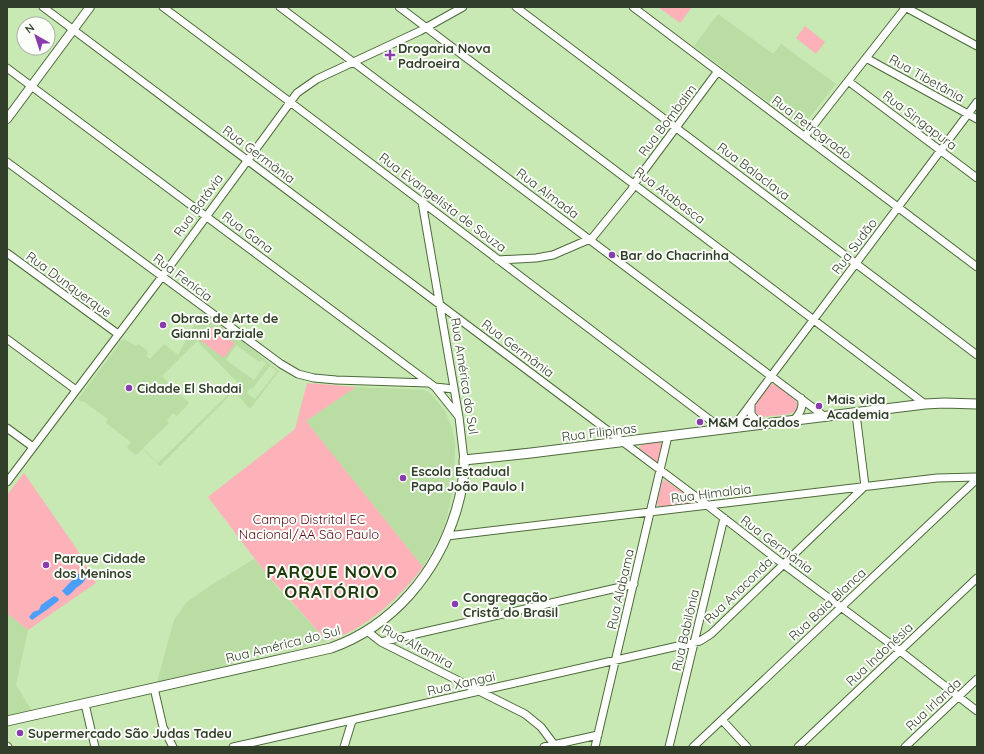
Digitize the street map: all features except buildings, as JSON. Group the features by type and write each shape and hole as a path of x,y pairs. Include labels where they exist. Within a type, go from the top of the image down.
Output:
{"main road":[{"path":"722,429 824,416 856,414 926,404 977,404"},
{"name":"Rua Filipinas","path":"464,460 722,429"},
{"path":"464,471 480,459"},
{"name":"Rua América do Sul","path":"7,721 331,648 351,640 367,631 396,608 418,585 432,566 448,536 460,496 464,471 464,460"}],"street":[{"name":"Rua Germânia","path":"43,7 707,505 977,711"},
{"path":"7,120 90,7"},
{"name":"Rua Evangelista de Souza","path":"163,7 722,429"},
{"name":"Rua Almada","path":"280,7 824,416"},
{"name":"Rua Atabasca","path":"399,7 926,404"},
{"name":"Rua Batávia","path":"7,482 297,93 305,86 353,61 426,27 463,7"},
{"name":"Rua Balaclava","path":"516,7 977,355"},
{"name":"Rua Petrogrado","path":"633,7 977,267"},
{"path":"805,136 906,7 977,46"},
{"name":"Rua Tibetânia","path":"866,58 977,119"},
{"name":"Rua Gana","path":"7,68 432,385 459,417"},
{"name":"Rua Bombaim","path":"498,260 536,258 552,255 590,239 632,189 634,184 718,71"},
{"name":"Rua Singapura","path":"848,81 977,178"},
{"name":"Rua Sudão","path":"733,428 977,102"},
{"name":"Rua Fenícia","path":"7,162 281,364 298,374 309,378 432,385"},
{"name":"Rua América do Sul","path":"422,202 459,417 464,460"},
{"name":"Rua Dunquerque","path":"7,253 118,334"},
{"path":"7,339 76,390"},
{"name":"Rua Gana","path":"432,385 454,390"},
{"path":"794,420 802,408 801,398"},
{"path":"751,404 752,414 760,424"},
{"path":"856,414 865,486"},
{"path":"705,432 709,424 707,418"},
{"path":"7,428 33,447"},
{"name":"Rua Alabama","path":"595,747 668,436"},
{"name":"Rua Himalaia","path":"448,536 937,478 977,478"},
{"name":"Rua Baia Blanca","path":"693,747 977,478"},
{"name":"Rua Anaconda","path":"694,642 704,639 711,634 865,486"},
{"name":"Rua Babilônia","path":"669,747 724,518"},
{"name":"Rua Indonésia","path":"798,747 977,578"},
{"path":"381,642 634,584"},
{"name":"Rua Altamira","path":"367,631 381,642 525,714 540,727 555,746"},
{"name":"Rua Xangai","path":"234,747 694,642"},
{"name":"Rua Irlanda","path":"905,747 977,679"},
{"path":"154,688 163,727 173,747"},
{"path":"85,704 95,747"},
{"path":"722,720 747,747"},
{"path":"344,747 352,721"},
{"path":"544,747 555,746 598,735"}],"shaded area":[{"path":"718,14 773,54 781,44 836,84 802,125 798,124 694,46"},
{"name":"Cidade El Shadai","path":"203,309 279,371 250,409 234,391 160,466 143,449 136,455 127,448 131,442 106,423 108,419 78,399 123,339 137,346 138,344 148,351 146,356 150,359 164,344 178,355","holes":["197,341 239,384 158,463 143,448 169,423 167,420 173,413 177,416 189,403 162,376","236,345 260,362 262,360 266,363 254,380 226,360","270,366 277,371 255,399 247,393 250,388 252,389"]},
{"name":"Escola Estadual Papa João Paulo I","path":"356,387 425,390 430,393 445,411 452,428 455,444 454,486 442,532 423,567 306,421"},
{"path":"254,559 277,587 327,641 157,682 174,620 187,602"},
{"path":"7,613 28,630 16,685 32,711 7,716"}],"green space":[{"path":"658,7 692,7 680,23"},
{"path":"805,26 825,42 816,54 796,38"},
{"path":"212,327 235,343 224,358 201,341"},
{"name":"Campo Distrital EC Nacional/AA São Paulo","path":"307,383 356,387 306,421 423,567 381,612 342,636 327,641 264,571 208,497 295,429"},
{"path":"773,384 794,398 797,403 797,407 795,411 789,414 761,417 754,412 755,404 769,386"},
{"path":"660,441 662,446 657,463 639,448 643,443"},
{"name":"Parque Cidade dos Meninos","path":"24,473 76,548 96,583 28,630 7,613 7,495"},
{"path":"665,480 691,498 692,501 690,503 661,507 658,506 657,503 662,482"}],"water":[{"path":"78,574 83,574 86,578 83,583 67,596 62,591"},
{"path":"54,596 59,600 32,620 29,617 33,612 39,610 41,605"}],"place":[{"name":"Drogaria Nova Padroeira","path":"390,55"},
{"name":"Bar do Chacrinha","path":"612,255"},
{"name":"Obras de Arte de Gianni Parziale","path":"163,325"},
{"name":"Cidade El Shadai","path":"129,388"},
{"name":"Mais vida Academia","path":"819,406"},
{"name":"M&M Calçados","path":"700,422"},
{"name":"Escola Estadual Papa João Paulo I","path":"403,478"},
{"name":"Parque Cidade dos Meninos","path":"46,565"},
{"name":"Congregação Cristã do Brasil","path":"455,604"},
{"name":"Supermercado São Judas Tadeu","path":"20,733"}],"district":[{"name":"PARQUE NOVO ORATÓRIO","path":"332,581"}]}
